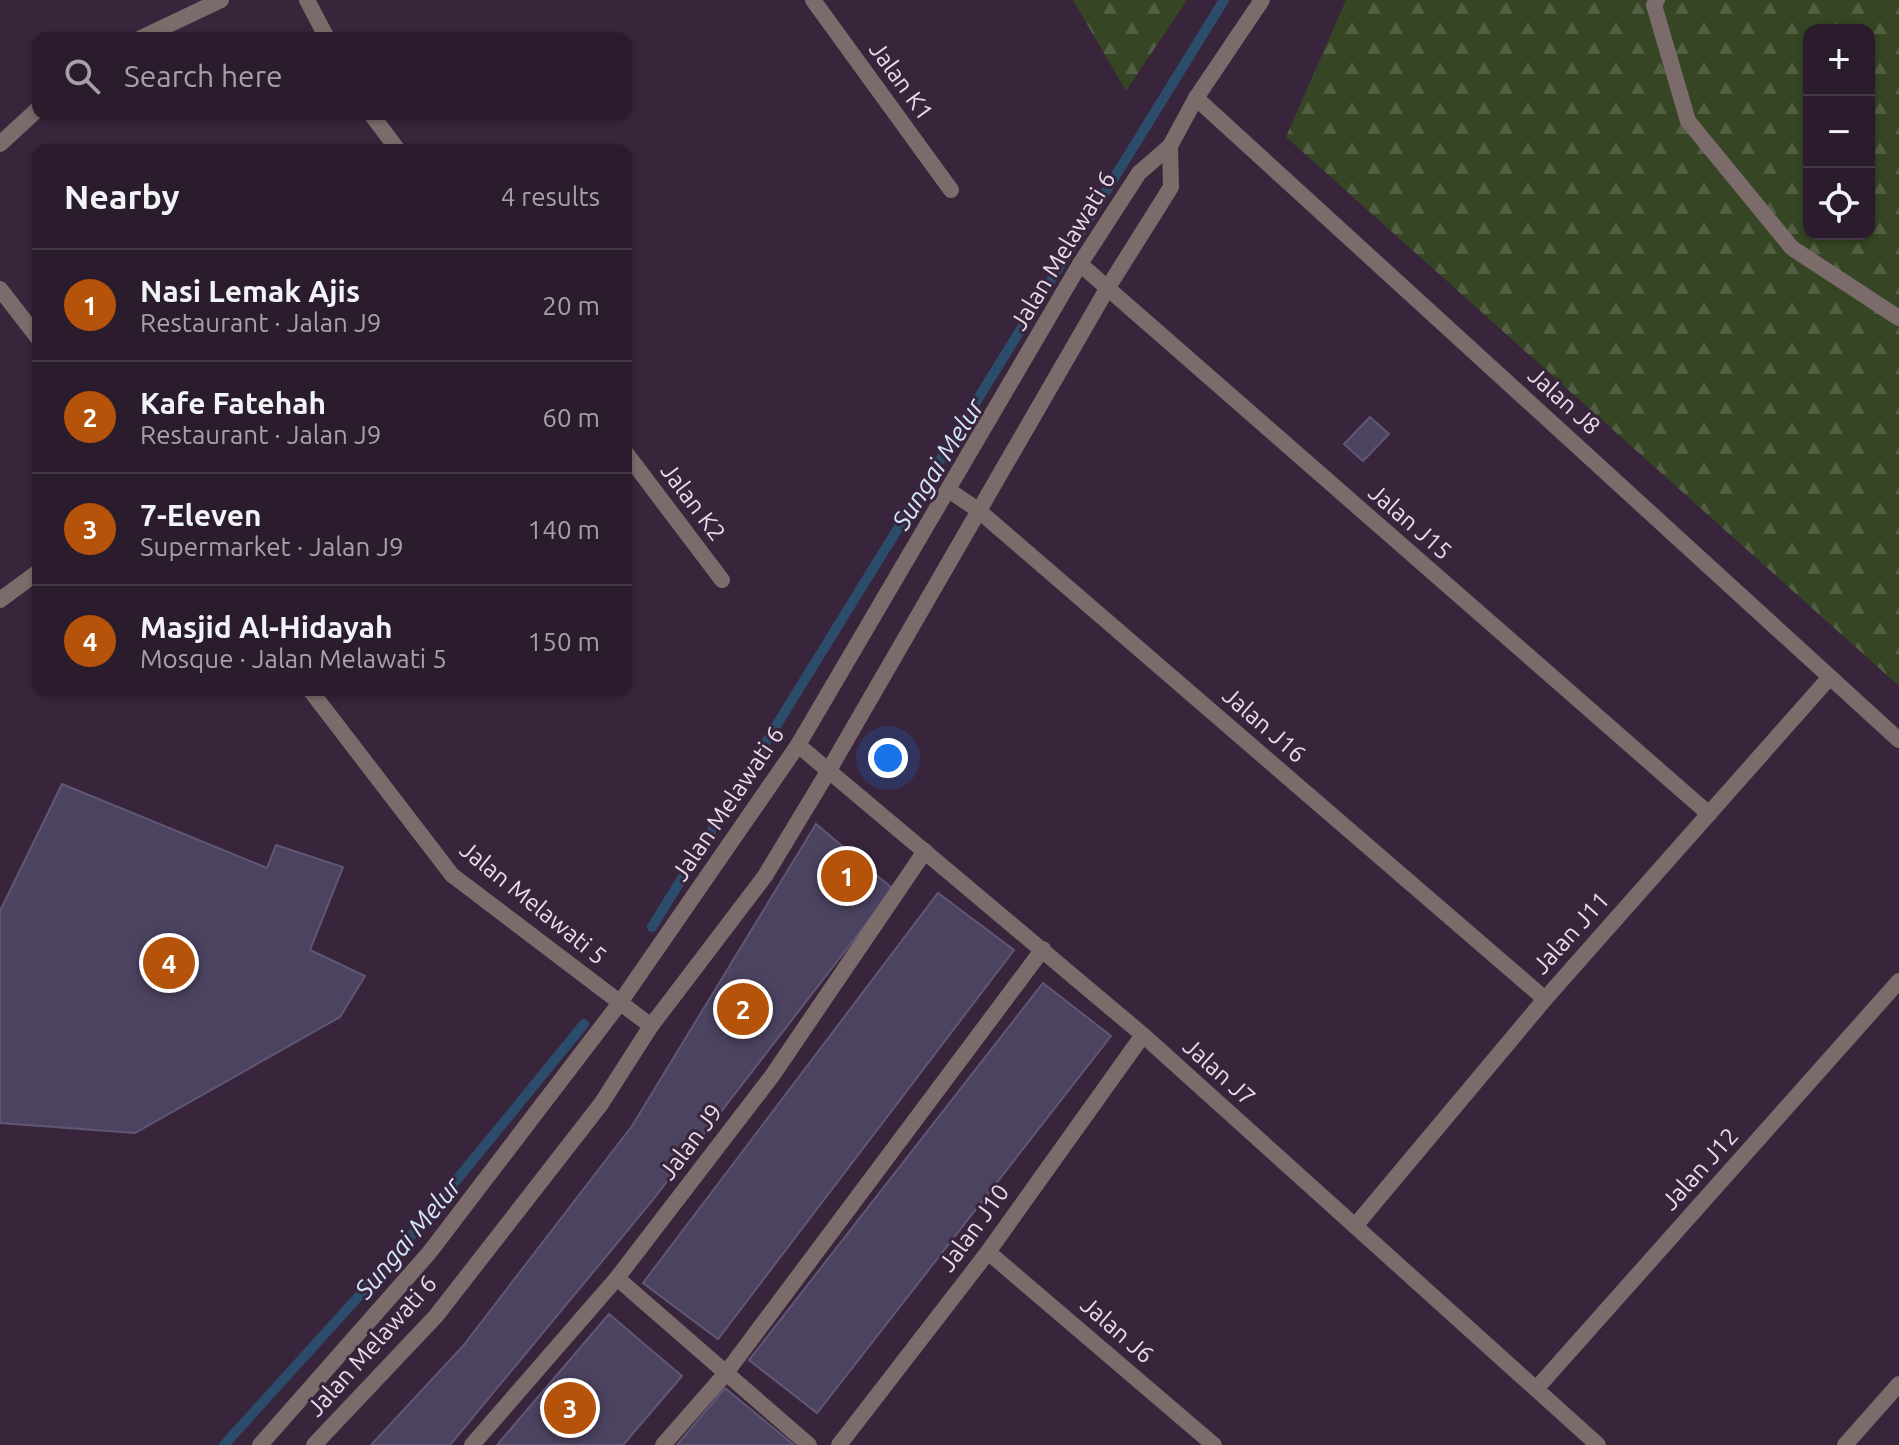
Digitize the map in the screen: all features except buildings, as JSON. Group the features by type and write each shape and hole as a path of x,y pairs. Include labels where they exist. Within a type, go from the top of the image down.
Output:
{"street":[{"path":"154,32 221,0"},
{"path":"307,0 324,32"},
{"name":"Jalan K1","path":"813,0 951,190"},
{"name":"Jalan Melawati 6","path":"260,1445 429,1253 619,1004 798,745 950,491 1080,264 1139,173 1170,146 1196,98 1262,0"},
{"path":"1657,0 1654,5 1688,121 1792,248 1899,318"},
{"name":"Jalan J8","path":"1196,98 1899,740"},
{"path":"0,144 32,115"},
{"path":"376,120 394,144"},
{"name":"Jalan Melawati 6","path":"314,1445 436,1316 601,1104 651,1026 765,876 1107,289 1171,187 1170,146"},
{"name":"Jalan J15","path":"1080,264 1709,814"},
{"path":"0,289 32,330"},
{"name":"Jalan K2","path":"632,461 722,580"},
{"name":"Jalan J16","path":"950,491 978,510 1545,999"},
{"path":"0,600 32,576"},
{"name":"Jalan J11","path":"1355,1226 1545,999 1830,677"},
{"name":"Jalan Melawati 5","path":"315,696 452,875 651,1026"},
{"name":"Jalan J7","path":"798,745 1143,1035 1598,1445"},
{"name":"Jalan J9","path":"472,1445 617,1278 772,1076 925,851"},
{"path":"663,1445 726,1373 1043,949"},
{"name":"Jalan J12","path":"1536,1389 1899,981"},
{"name":"Jalan J10","path":"839,1445 988,1252 1143,1035"},
{"name":"Jalan J6","path":"988,1252 1214,1445"},
{"path":"617,1278 809,1445"},
{"path":"1845,1445 1899,1384"}],"green space":[{"path":"1073,0 1187,0 1126,91"},
{"path":"1346,0 1899,0 1899,686 1286,137"}],"waterway":[{"name":"Sungai Melur","path":"652,927 1224,0"},
{"name":"Sungai Melur","path":"224,1445 388,1264 584,1024"}],"place":[{"name":"Nasi Lemak Ajis","path":"847,876"},
{"name":"Masjid Al-Hidayah","path":"169,963"},
{"name":"Kafe Fatehah","path":"743,1009"},
{"name":"7-Eleven","path":"570,1408"}]}
